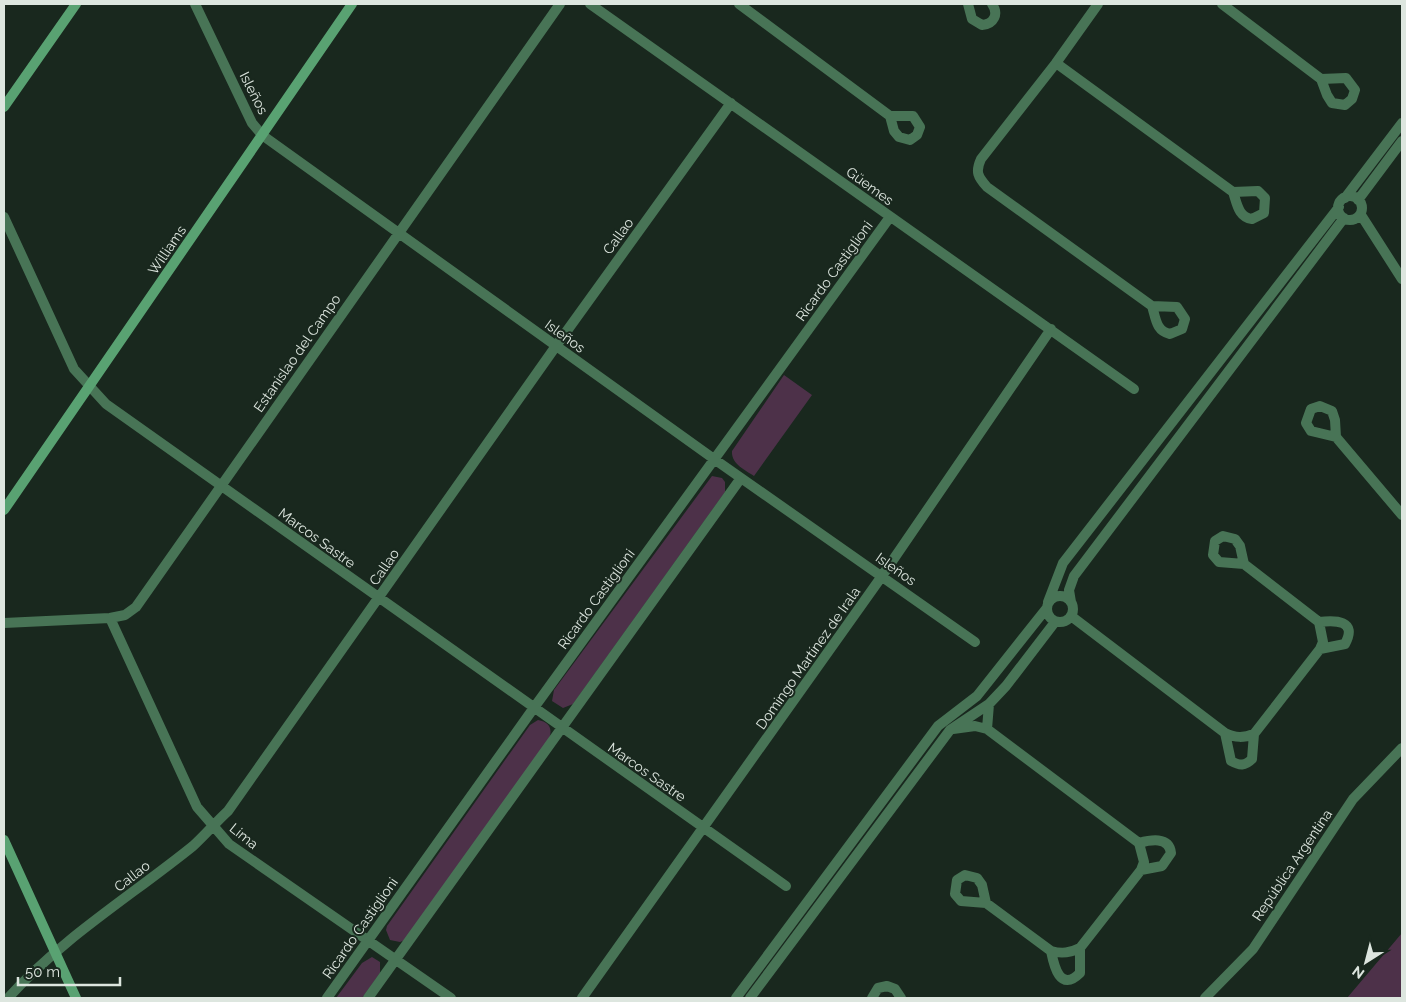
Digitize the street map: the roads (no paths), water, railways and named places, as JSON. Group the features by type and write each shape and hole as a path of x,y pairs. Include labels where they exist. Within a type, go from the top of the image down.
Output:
{"street":[{"path":"4,107 76,4"},
{"name":"Isleños","path":"195,4 252,123 262,135 714,459 975,642"},
{"name":"Williams","path":"4,510 352,4"},
{"name":"Estanislao del Campo","path":"4,623 110,618 125,616 136,607 560,4"},
{"name":"Güemes","path":"590,4 1134,389"},
{"path":"739,4 747,7 890,116"},
{"path":"968,4 972,19 982,25 989,24 995,18 995,9 992,4"},
{"path":"1098,4 1056,63 981,159 977,168 979,178 987,187 1152,306"},
{"path":"1222,4 1321,79"},
{"path":"1056,63 1233,192"},
{"name":"Callao","path":"8,998 28,976 195,844 228,811 556,346 731,103"},
{"path":"1344,218 1074,576 1069,590 1073,609 1071,616 1061,622 1051,619 1047,606 1063,563 1402,123"},
{"path":"1358,200 1402,140"},
{"path":"1342,202 1352,197 1362,205 1360,215 1402,279"},
{"path":"1342,202 1340,213 1344,218 1351,220 1360,215"},
{"name":"Marcos Sastre","path":"4,217 74,369 106,404 562,730 786,886"},
{"name":"Ricardo Castiglioni","path":"327,998 533,709 890,217"},
{"name":"Domingo Martínez de Irala","path":"582,998 704,829 882,576 1050,329"},
{"path":"1336,437 1402,515"},
{"path":"368,998 741,478"},
{"path":"1244,564 1319,622 1337,621 1344,623 1348,629 1349,637 1345,644 1320,649"},
{"path":"736,998 938,726 977,696 1053,597 1060,596 1071,602"},
{"path":"1071,616 1225,733 1233,737 1244,738 1254,734 1320,649 1323,642 1319,622"},
{"name":"Lima","path":"110,618 197,807 212,826 229,844 451,998"},
{"path":"750,998 950,730 989,704 1006,686 1056,622"},
{"path":"987,729 989,704"},
{"path":"950,730 975,726 987,729 1139,843 1144,862 1141,870 1080,948 1066,953 1051,951 986,903"},
{"path":"1225,733 1231,761 1239,765 1246,764 1252,759 1254,734"},
{"name":"República Argentina","path":"1205,998 1253,949 1353,798 1402,748"},
{"path":"1139,843 1152,839 1164,841 1170,848 1171,853 1168,860 1162,866 1141,870"},
{"path":"4,840 76,998"},
{"path":"1051,951 1055,971 1059,977 1067,980 1075,978 1080,973 1080,948"},
{"path":"872,998 878,988 887,986 895,989 900,998"}]}
